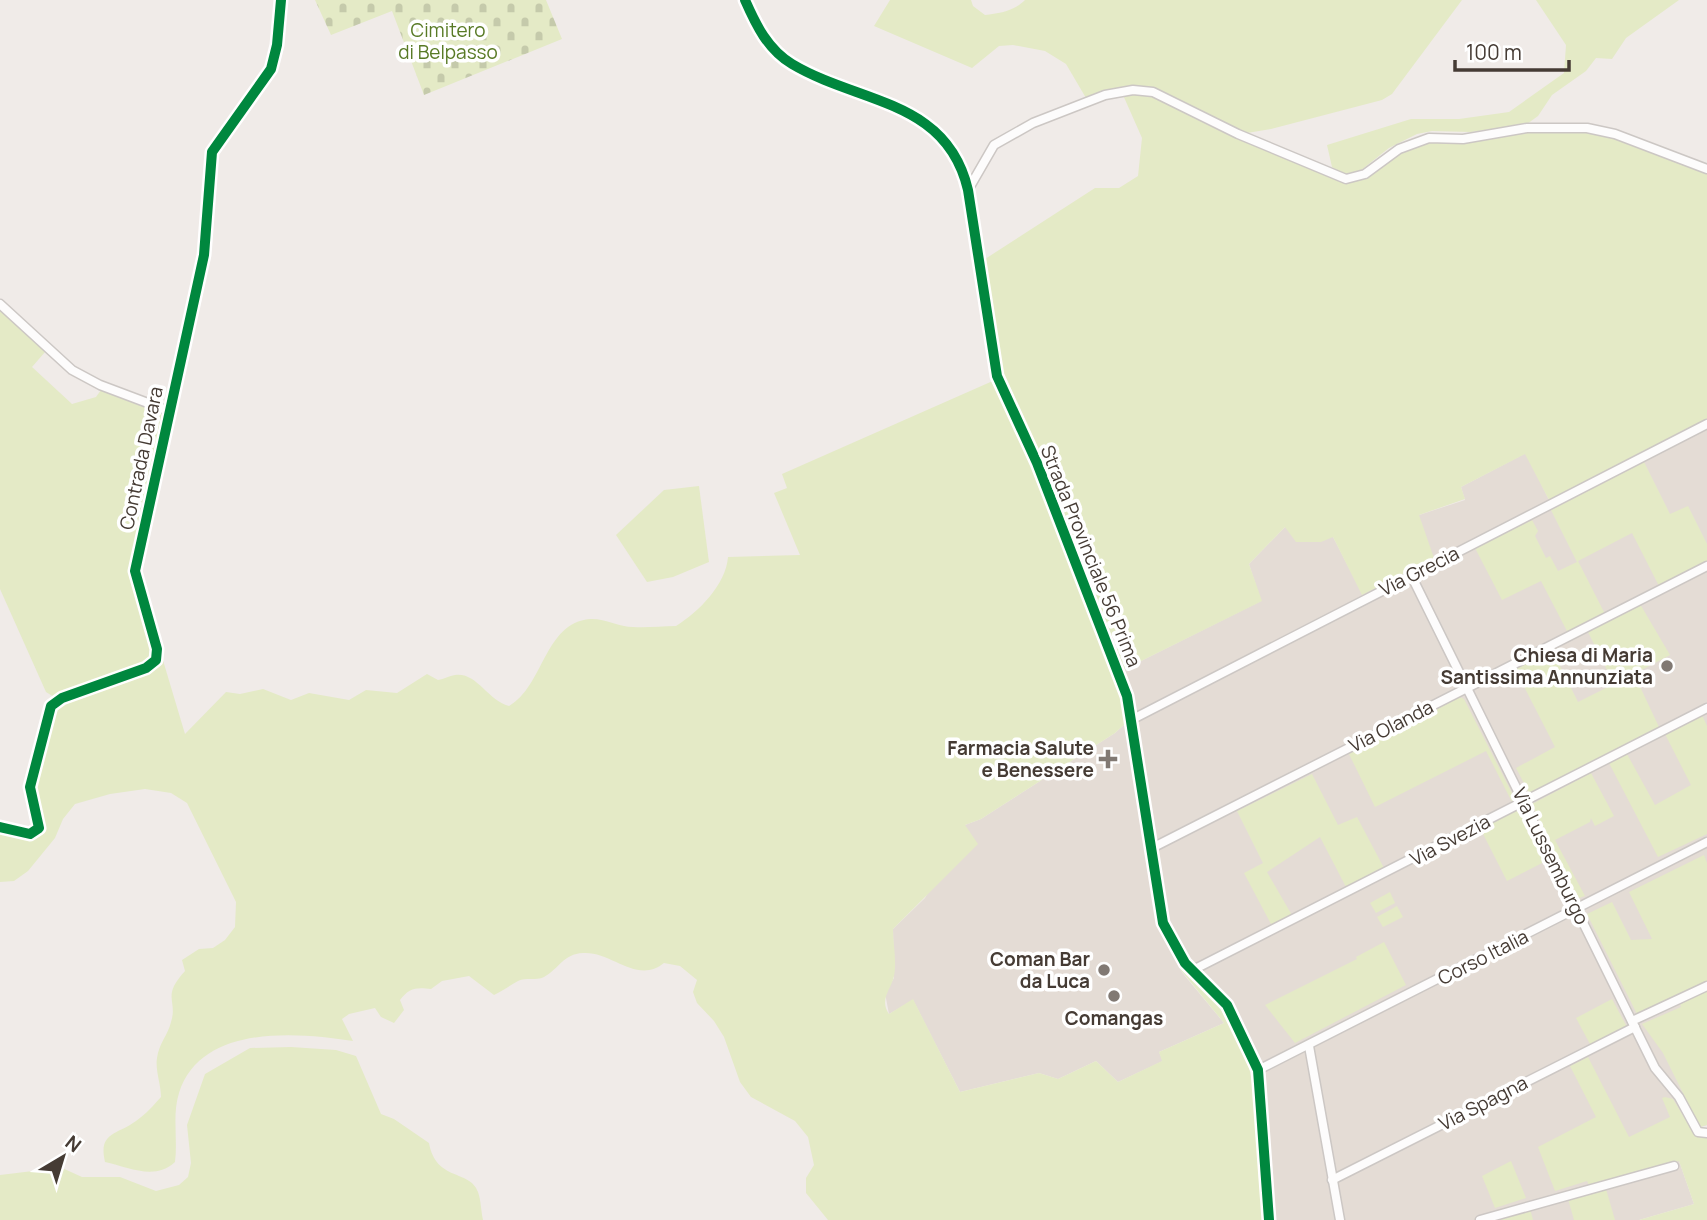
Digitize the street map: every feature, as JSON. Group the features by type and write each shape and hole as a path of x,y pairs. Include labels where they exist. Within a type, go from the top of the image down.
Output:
{"street":[{"name":"Contrada Davara","path":"0,827 30,834 38,828 30,788 51,706 62,698 146,668 156,660 157,649 135,571 204,256 212,152 271,69 277,45 281,0"},
{"name":"Strada Provinciale 56 Prima","path":"745,0 766,42 793,65 912,116 942,135 960,160 968,190 997,376 1037,463 1127,696 1163,923 1178,953 1227,1005 1258,1070 1269,1220"},
{"path":"968,190 994,145 1033,123 1105,95 1133,90 1153,92 1238,134 1346,179 1365,173 1399,149 1429,138 1463,139 1527,128 1587,128 1615,134 1707,169"},
{"path":"0,304 72,370 100,385 169,411"},
{"name":"Via Grecia","path":"1131,720 1707,424"},
{"name":"Via Olanda","path":"1150,849 1707,566"},
{"name":"Via Lussemburgo","path":"1411,575 1655,1068 1703,1133"},
{"name":"Via Svezia","path":"1193,970 1707,708"},
{"name":"Corso Italia","path":"1258,1070 1707,842"},
{"name":"Via Spagna","path":"1332,1180 1707,986"},
{"path":"1309,1046 1340,1220"},
{"path":"1480,1220 1674,1166"}],"shaded area":[{"path":"1707,419 1707,1125 1700,1127 1679,1161 1694,1204 1639,1220 1264,1220 1256,1093 1249,1059 1219,1004 1180,970 1224,1023 1159,1052 1163,1061 1118,1082 1096,1061 1058,1079 1039,1073 960,1092 913,1000 889,1014 885,993 894,978 893,929 925,898 965,825 981,819 1115,733 1134,716 1123,670 1261,601 1249,564 1285,527 1333,537 1363,595 1419,515 1465,500 1461,487 1526,453 1549,500"}],"green space":[{"name":"Cimitero di Belpasso","path":"315,0 546,0 562,39 424,95 392,11 331,35"},
{"path":"890,0 971,0 973,6 985,15 1011,9 1025,0 1462,0 1392,94 1382,100 1247,133 1142,86 1122,87 1086,98 1066,64 1045,51 1013,45 999,46 972,68 874,26"},
{"path":"1536,0 1679,0 1626,38 1612,59 1596,58 1586,71 1552,95 1538,116 1527,124 1471,132 1432,131 1417,134 1389,148 1360,171 1343,174 1332,167 1327,145 1411,119 1459,119 1509,112 1564,73 1566,45"},
{"path":"1123,95 1150,95 1238,138 1346,183 1369,176 1400,153 1429,142 1532,131 1584,132 1614,137 1707,173 1707,419 1549,500 1525,454 1461,487 1465,499 1419,515 1434,558 1362,595 1333,537 1321,542 1296,542 1285,527 1249,564 1262,601 1123,670 1116,649 1121,644 1118,638 1111,636 1001,374 990,342 982,261 1095,188 1119,188 1138,176 1142,138"},
{"path":"0,308 45,352 32,367 72,404 96,397 101,390 165,414 135,560 154,656 146,665 54,697 46,692 0,589"},
{"path":"995,380 1080,583 1120,690 1127,722 1115,733 981,819 965,825 978,844 893,929 895,971 885,999 886,1009 889,1014 913,999 960,1092 1039,1073 1058,1079 1096,1061 1118,1082 1162,1061 1159,1052 1224,1023 1180,969 1182,967 1213,999 1233,1028 1246,1057 1253,1084 1264,1220 828,1220 806,1193 806,1178 814,1165 808,1137 795,1121 751,1097 740,1082 724,1037 714,1021 697,1003 693,992 697,980 680,966 664,963 654,969 634,969 604,957 583,953 566,959 544,977 521,980 494,995 469,976 442,981 431,989 413,989 400,1000 404,1010 394,1023 381,1017 375,1008 349,1014 342,1019 353,1041 279,1035 229,1044 208,1054 190,1071 179,1093 175,1162 167,1168 150,1172 105,1162 104,1145 111,1135 140,1118 161,1097 157,1058 173,1015 172,993 185,971 182,960 199,949 213,948 225,940 235,927 236,902 187,803 171,793 145,789 110,794 75,804 63,819 55,838 28,871 14,881 0,882 0,830 32,836 37,835 42,825 33,788 52,708 63,700 157,666 162,657 185,734 226,692 240,694 263,689 291,700 309,693 349,700 366,690 397,693 427,674 438,680 463,675 509,706 521,697 530,685 553,643 563,631 575,623 595,619 628,627 676,626 694,613 717,587 728,557 800,555 774,493 787,488 782,474"},
{"path":"1644,462 1670,514 1688,506 1707,544 1707,562 1659,586 1632,533 1578,561 1605,614 1568,633 1541,581 1502,600 1475,548 1532,520 1538,531 1535,536 1546,558 1550,556 1558,571 1577,562 1551,510"},
{"path":"699,486 709,562 673,577 647,582 616,535 664,490"},
{"path":"1640,604 1670,655 1634,674 1659,727 1530,795 1516,768 1555,747 1515,669 1552,650 1578,702 1614,684 1588,632"},
{"path":"1460,697 1464,699 1516,801 1512,802 1486,751 1375,807 1349,754"},
{"path":"1702,715 1707,726 1707,834 1658,857 1609,763 1627,754 1655,805 1691,785 1665,734"},
{"path":"1591,773 1614,816 1595,826 1591,818 1590,822 1555,840 1585,896 1576,899 1532,804"},
{"path":"1312,774 1338,825 1357,817 1385,870 1347,889 1320,837 1267,872 1293,917 1272,926 1244,873 1263,863 1237,811"},
{"path":"1517,808 1523,809 1548,860 1507,881 1480,828"},
{"path":"1704,855 1707,863 1707,982 1637,1014 1587,914 1612,902 1631,940 1652,939 1629,892"},
{"path":"1390,892 1395,903 1376,913 1370,903"},
{"path":"1397,906 1403,917 1383,927 1377,917"},
{"path":"1384,942 1406,985 1295,1043 1265,1005 1357,959 1356,957"},
{"path":"1707,991 1707,1125 1700,1127 1663,1053 1642,1024 1681,1007 1679,1001"},
{"path":"1612,999 1627,1027 1591,1046 1576,1018"},
{"path":"250,1048 336,1050 356,1056 381,1114 394,1119 429,1143 438,1164 474,1185 479,1195 483,1220 0,1220 0,1175 33,1171 49,1162 82,1177 120,1177 156,1191 179,1185 188,1177 191,1163 187,1125 205,1074"},
{"path":"1588,1057 1629,1137 1670,1117 1662,1098 1665,1097 1673,1099 1693,1132 1707,1136 1707,1220 1639,1220 1694,1204 1679,1161 1590,1187 1587,1181 1555,1191 1538,1147 1596,1117 1570,1066"},
{"path":"1511,1161 1526,1198 1495,1208 1482,1176"},
{"path":"1606,1189 1615,1220 1574,1220 1568,1199"},
{"path":"1530,1209 1533,1220 1490,1220"}],"cycle path":[{"path":"0,827 30,834 39,828 30,787 51,706 62,698 146,668 156,660 157,649 135,571 204,255 212,152 271,69 277,45 281,0"},
{"path":"745,0 764,36 776,52 792,64 818,77 897,108 921,121 941,138 957,160 968,190 997,376 1037,463 1127,696 1163,923 1185,963 1227,1005 1258,1070 1269,1220"}],"place":[{"name":"Chiesa di Maria Santissima Annunziata","path":"1667,666"},
{"name":"Farmacia Salute e Benessere","path":"1108,759"},
{"name":"Coman Bar da Luca","path":"1104,970"},
{"name":"Comangas","path":"1114,996"}]}
